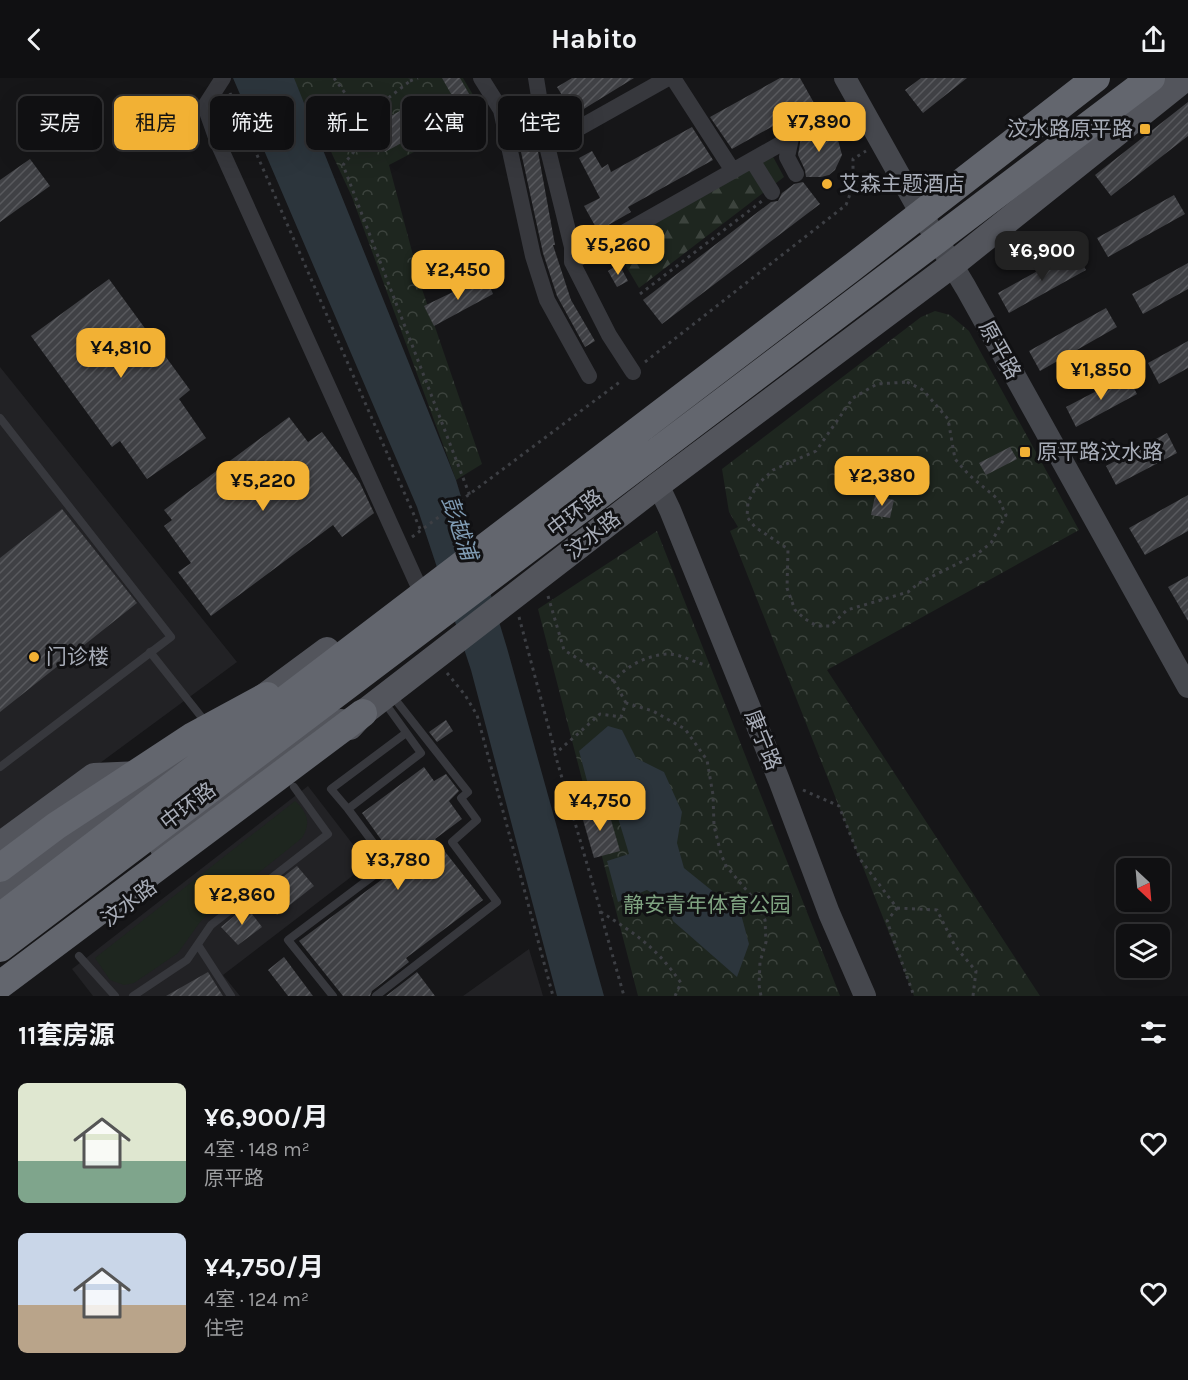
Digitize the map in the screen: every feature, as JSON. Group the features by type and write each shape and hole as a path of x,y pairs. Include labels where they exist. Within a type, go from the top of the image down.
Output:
{"highway":[{"name":"中环路","path":"0,917 332,655 1096,78"},
{"name":"中环路","path":"0,948 1151,78"},
{"path":"0,868 56,826 193,736 332,655"},
{"path":"0,985 178,843 376,712"}],"main road":[{"name":"汶水路","path":"0,894 215,734 507,536 732,368 925,219 1076,78"},
{"name":"汶水路","path":"507,536 1112,78"},
{"name":"汶水路","path":"507,536 667,391 1135,78"},
{"name":"汶水路","path":"5,996 314,764 446,657 539,589 658,485 952,265 1186,78"},
{"path":"667,391 732,368"},
{"path":"0,924 300,696 423,594 507,536"},
{"path":"0,938 199,787 423,594"},
{"path":"300,696 332,655"},
{"path":"0,845 94,776 163,773"},
{"path":"0,970 178,843 199,787"}],"street":[{"path":"481,78 498,105"},
{"path":"536,78 541,96"},
{"path":"582,126 668,78"},
{"path":"673,78 733,171"},
{"name":"原平路","path":"845,78 1188,687"},
{"path":"225,83 205,106 218,143 423,594"},
{"path":"572,262 791,138 787,157 796,174"},
{"path":"510,150 533,256 548,300 589,376"},
{"path":"548,150 572,247 572,262 609,335 633,372"},
{"path":"752,160 772,192"},
{"name":"康宁路","path":"658,485 779,780 829,913 865,996"}],"lane":[{"path":"0,418 171,637 0,767"},
{"path":"150,652 215,734"},
{"path":"376,996 497,902 452,842 477,820 461,798 468,792 398,703"},
{"path":"348,809 421,753 406,733 376,712"},
{"path":"333,996 288,940 389,864 331,789 406,733"},
{"path":"133,996 187,960 211,926 328,834 294,787"},
{"path":"198,945 231,996"},
{"path":"79,956 115,996"}],"path":[{"path":"334,78 347,96"},
{"path":"389,96 410,79 418,78"},
{"path":"225,83 421,531 633,372 846,205 853,186 854,159 880,141"},
{"path":"355,150 344,165 470,496"},
{"path":"640,294 772,192"},
{"path":"907,382 923,390 948,419 955,459 969,475 999,500 1006,515 991,543 977,554 919,583 908,592 847,610 830,626 817,626 795,610 787,588 788,549 755,527 747,518 747,502 758,484 773,470 816,451 853,398 877,384 907,382"},
{"path":"539,589 564,650 614,681 626,703 653,711 685,729 707,760 713,795 714,826 721,854 726,866 754,899 765,920 766,942 760,962 761,996"},
{"path":"518,615 624,996"},
{"path":"614,681 621,672 642,659 670,654 705,665"},
{"path":"446,657 477,715 553,996"},
{"path":"555,754 600,714 621,717 626,703"},
{"path":"779,780 839,806 860,859 897,908"},
{"path":"897,908 887,921 914,996"},
{"path":"897,908 937,910 955,946 976,971 973,996"},
{"path":"601,912 639,936 656,951 681,983 675,996"}],"shaded area":[{"path":"0,367 237,662 1,836 0,835"},
{"path":"308,786 368,864 223,975 240,996 93,996 72,969"},
{"path":"529,949 543,996 463,996"}],"green space":[{"path":"289,78 463,78 474,96 402,96 402,150 418,150 389,165 422,289 482,464 456,480 352,197 330,150 390,150 390,96 306,96 306,105"},
{"path":"772,155 784,177 639,288 613,244"},
{"path":"935,311 950,315 969,331 1079,530 827,670 1040,996 914,996 730,531 738,527 729,512 722,469 921,317"},
{"name":"静安青年体育公园","path":"657,531 840,996 638,996 538,609"},
{"path":"295,801 303,809 307,818 307,828 302,838 210,912 178,953 134,983 124,985 110,980 95,958"}],"water":[{"name":"彭越浦","path":"233,78 294,78 306,108 306,150 323,150 456,480 507,648 604,996 557,996 471,670 417,507 264,150 294,150 294,96 241,96"},
{"path":"608,726 622,730 636,758 664,772 682,812 677,843 684,868 741,914 749,944 737,977 673,921 666,902 647,890 618,902 607,861 629,854 612,798 593,803 579,751"}],"building":[{"path":"442,78 460,78 470,96 452,96"},
{"path":"572,78 634,78 582,110 582,96 562,96 557,87"},
{"path":"780,78 800,78 814,103 732,149 710,117"},
{"path":"921,78 967,78 923,113 905,90"},
{"path":"1188,102 1188,136 1111,196 1095,175"},
{"path":"402,110 402,143 390,149 390,116"},
{"path":"692,127 713,160 628,207 631,212 598,231 584,206 600,198 579,158 592,151 602,168 608,164 611,172"},
{"path":"817,130 832,134 838,140 842,155 835,170 829,175 806,177 798,155 801,137 809,131"},
{"path":"521,150 538,150 555,245 553,245 571,300 595,341 585,347 557,296 543,253"},
{"path":"30,159 50,186 0,222 0,180"},
{"path":"803,182 820,204 662,324 643,300 771,202 778,201 782,193 794,184"},
{"path":"1174,195 1185,214 1108,257 1097,238"},
{"path":"1075,250 1086,270 1009,313 998,293"},
{"path":"1188,263 1188,289 1143,314 1132,294"},
{"path":"619,264 628,281 617,287 608,271"},
{"path":"486,276 493,294 434,326 424,306"},
{"path":"109,279 190,390 179,399 206,438 147,479 120,441 112,447 31,336"},
{"path":"1106,308 1117,327 1040,371 1029,351"},
{"path":"1188,341 1188,368 1159,384 1148,363"},
{"path":"1127,375 1137,394 1076,427 1066,407"},
{"path":"289,417 308,442 322,432 360,483 374,513 342,537 333,525 211,616 178,572 191,563 164,526 172,520 164,510"},
{"path":"1167,433 1177,453 1116,485 1106,466"},
{"path":"1010,447 1017,459 986,475 979,463"},
{"path":"1188,495 1188,531 1145,555 1129,528"},
{"path":"875,496 894,500 890,518 871,515"},
{"name":"门诊楼","path":"62,509 137,603 0,712 0,558"},
{"path":"1188,576 1188,621 1168,587"},
{"path":"446,720 453,731 437,742 429,732"},
{"path":"424,767 434,781 446,774 459,791 449,801 462,819 435,839 483,900 406,958 409,962 372,991 370,996 343,996 299,941 400,866 362,813"},
{"path":"607,806 620,851 594,858 581,813"},
{"path":"297,866 314,886 277,915 261,894"},
{"path":"246,906 262,927 238,945 221,927"},
{"path":"284,957 313,996 288,996 268,970"},
{"path":"208,972 223,996 166,996"},
{"path":"417,972 435,996 386,996"}],"place":[{"name":"汶水路原平路","path":"1145,129"},
{"name":"艾森主题酒店","path":"827,184"},
{"name":"原平路汶水路","path":"1025,452"},
{"name":"门诊楼","path":"34,657"}]}
